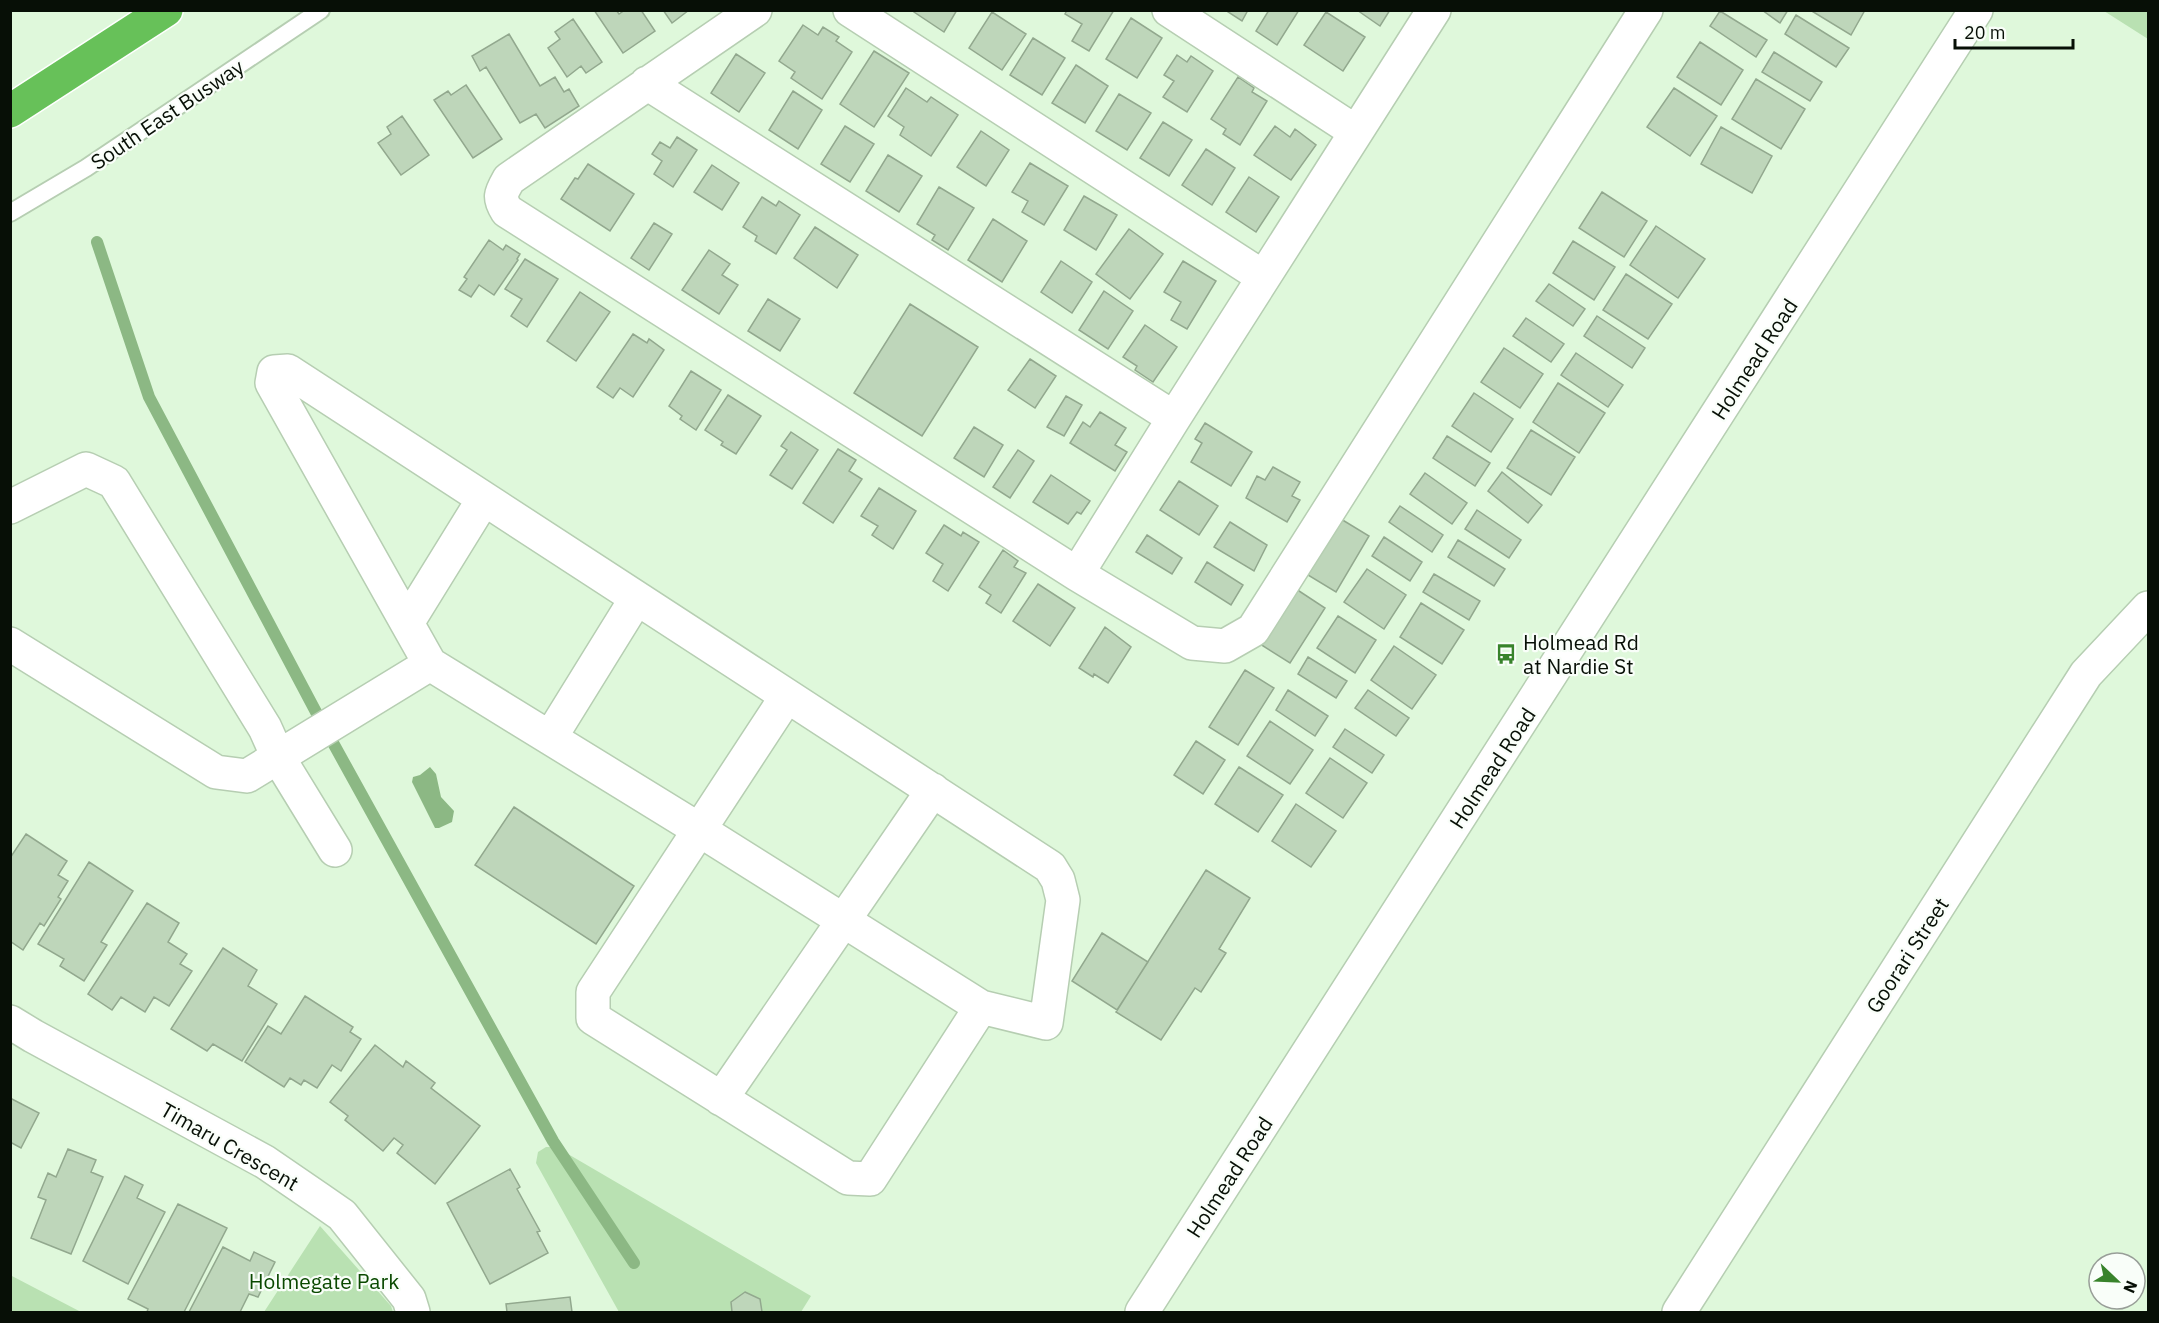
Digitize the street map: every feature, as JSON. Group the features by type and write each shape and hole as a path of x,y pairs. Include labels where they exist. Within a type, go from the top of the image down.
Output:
{"highway":[{"path":"10,111 166,10"}],"street":[{"path":"755,10 508,179 501,193 501,202 507,211 1077,574 1192,644 1225,645 1253,630 1646,10"},
{"path":"850,10 1263,277"},
{"path":"1169,10 1356,132"},
{"path":"1077,574 1434,10"},
{"name":"Holmead Road","path":"1142,1312 1976,10"},
{"path":"647,83 1174,418"},
{"path":"288,371 483,500 1050,867 1058,880 1063,900 1046,1023 981,1007 430,664 272,382 274,372 288,371"},
{"path":"10,507 86,469 114,482 265,728 278,757 335,850"},
{"path":"407,623 483,500"},
{"path":"550,738 636,599"},
{"name":"Goorari Street","path":"1679,1312 2086,674 2148,608"},
{"path":"10,644 216,772 247,776 430,664"},
{"path":"787,696 593,992 592,1018 848,1178 870,1179 981,1007"},
{"path":"721,1100 933,790"},
{"name":"Timaru Crescent","path":"14,1026 265,1162 342,1215 408,1299 413,1312"}],"lane":[{"name":"South East Busway","path":"10,213 86,168 321,10"}],"green space":[{"path":"2104,11 2148,11 2148,39"},
{"path":"546,1147 556,1147 811,1296 801,1312 619,1312 536,1163 538,1152"},
{"name":"Holmegate Park","path":"320,1226 391,1306 393,1312 264,1312"},
{"path":"10,1275 81,1312 11,1312"}],"shaded area":[{"path":"430,767 436,774 441,797 454,811 452,822 439,828 435,828 412,782 413,777 420,775"}],"building":[{"path":"594,10 616,10 619,14 625,10 641,10 655,31 623,53"},
{"path":"663,10 689,10 672,23"},
{"path":"915,10 957,10 944,32 914,12"},
{"path":"1067,10 1114,10 1089,51 1072,41 1082,24 1065,14"},
{"path":"1225,10 1248,10 1242,21"},
{"path":"1269,10 1299,10 1277,45 1256,31"},
{"path":"1357,10 1390,10 1380,26"},
{"path":"1762,10 1788,10 1780,23"},
{"path":"1810,10 1865,10 1851,35"},
{"path":"1720,11 1767,40 1756,57 1710,26"},
{"path":"992,12 1026,34 1002,70 969,48"},
{"path":"1326,12 1365,37 1343,71 1304,45"},
{"path":"1796,15 1849,48 1836,67 1785,34"},
{"path":"1131,18 1162,38 1137,78 1106,59"},
{"path":"573,19 602,62 586,73 581,66 567,77 548,48 560,39 555,32"},
{"path":"803,25 818,35 823,27 839,37 836,41 852,52 822,99 791,78 795,72 779,61"},
{"path":"509,34 540,86 555,77 564,92 569,89 579,106 545,128 536,114 520,123 486,67 480,71 472,56"},
{"path":"1033,38 1065,58 1042,95 1010,75"},
{"path":"1700,42 1743,70 1721,105 1677,77"},
{"path":"874,51 909,73 874,127 840,104"},
{"path":"1774,52 1822,82 1810,101 1762,72"},
{"path":"736,54 765,73 739,112 711,93"},
{"path":"1177,55 1187,62 1191,56 1213,71 1187,112 1163,97 1174,81 1164,75"},
{"path":"1076,65 1108,86 1085,123 1052,103"},
{"path":"1238,77 1254,88 1252,92 1267,101 1240,145 1223,134 1226,129 1211,119"},
{"path":"1756,79 1805,109 1781,149 1732,119"},
{"path":"466,85 502,139 473,158 434,100 448,91 451,95"},
{"path":"906,88 927,102 931,97 958,115 931,156 900,135 904,127 888,116"},
{"path":"1674,88 1717,116 1690,156 1647,127"},
{"path":"793,91 822,110 798,149 769,130"},
{"path":"1119,94 1151,113 1127,150 1096,131"},
{"path":"402,116 429,155 401,175 378,143 391,134 387,127"},
{"path":"1163,122 1192,140 1169,176 1140,158"},
{"path":"845,126 874,144 850,182 821,164"},
{"path":"1275,126 1290,137 1295,129 1316,145 1291,180 1254,155"},
{"path":"1721,127 1772,156 1752,193 1701,164"},
{"path":"981,131 1009,150 986,186 957,167"},
{"path":"677,137 697,150 673,187 654,174 662,161 652,154 660,142 670,148"},
{"path":"1206,149 1235,168 1212,205 1182,185"},
{"path":"888,155 922,176 899,212 866,191"},
{"path":"1030,163 1068,186 1044,225 1022,212 1028,201 1012,192"},
{"path":"588,164 634,194 610,231 561,199"},
{"path":"712,165 739,183 722,210 694,192"},
{"path":"1249,177 1279,197 1256,232 1226,212"},
{"path":"939,187 974,208 948,250 932,240 935,235 917,224"},
{"path":"1602,192 1647,221 1624,257 1579,228"},
{"path":"1084,196 1117,215 1096,250 1064,230"},
{"path":"762,197 776,206 779,201 800,215 776,254 755,241 757,236 743,227"},
{"path":"993,219 1027,241 1002,282 968,260"},
{"path":"654,223 672,234 649,270 631,258"},
{"path":"1656,226 1705,259 1678,298 1630,265"},
{"path":"815,227 858,255 837,288 794,258"},
{"path":"1129,229 1163,254 1130,299 1096,274"},
{"path":"489,240 503,250 506,245 520,254 494,295 479,285 471,297 459,290 467,279 464,277"},
{"path":"1573,241 1615,267 1594,300 1553,273"},
{"path":"709,250 730,264 722,275 738,285 719,314 682,290"},
{"path":"525,259 558,279 527,327 511,316 522,299 505,289"},
{"path":"1061,261 1092,282 1072,313 1041,292"},
{"path":"1183,261 1216,281 1187,329 1171,320 1181,302 1164,292"},
{"path":"1626,274 1672,304 1648,339 1603,310"},
{"path":"1549,284 1585,309 1573,326 1536,301"},
{"path":"1104,291 1133,311 1108,349 1079,330"},
{"path":"580,292 610,312 576,361 547,341"},
{"path":"768,299 800,319 780,351 748,331"},
{"path":"910,304 978,347 922,436 854,393"},
{"path":"1597,316 1645,348 1632,368 1584,336"},
{"path":"1526,318 1564,344 1551,362 1513,336"},
{"path":"1145,325 1177,347 1153,382 1135,370 1137,366 1123,357"},
{"path":"633,334 647,343 649,339 664,350 633,397 620,388 613,398 597,387"},
{"path":"1504,348 1543,374 1520,408 1481,382"},
{"path":"1576,353 1623,385 1608,407 1561,375"},
{"path":"1030,359 1056,376 1035,408 1008,390"},
{"path":"691,371 721,390 696,430 680,419 682,416 669,406"},
{"path":"1558,383 1605,413 1579,453 1533,422"},
{"path":"1474,393 1513,419 1491,452 1452,426"},
{"path":"728,395 761,416 736,454 721,445 723,442 705,430"},
{"path":"1066,396 1082,405 1064,436 1047,427"},
{"path":"1100,412 1126,428 1115,445 1127,452 1115,471 1070,443 1083,422 1090,427"},
{"path":"1205,423 1252,452 1231,486 1191,462 1202,443 1195,439"},
{"path":"974,427 1003,445 984,477 954,458"},
{"path":"1531,430 1575,457 1551,495 1507,468"},
{"path":"791,432 818,450 792,489 770,475 787,450 781,446"},
{"path":"1447,436 1490,463 1475,486 1433,458"},
{"path":"838,449 856,460 849,471 862,479 833,523 803,503"},
{"path":"1018,450 1034,461 1010,498 993,487"},
{"path":"1273,467 1300,482 1292,496 1300,500 1287,522 1246,498 1257,476 1265,480"},
{"path":"1502,472 1542,505 1528,523 1488,491"},
{"path":"1425,473 1467,503 1452,524 1410,494"},
{"path":"1051,475 1090,501 1081,514 1077,512 1068,524 1033,502"},
{"path":"1179,481 1218,506 1199,535 1160,510"},
{"path":"879,488 916,511 893,549 872,535 878,526 861,516"},
{"path":"1400,506 1443,535 1432,552 1389,522"},
{"path":"1477,510 1521,540 1509,558 1465,529"},
{"path":"1336,516 1369,536 1336,592 1303,572"},
{"path":"1230,522 1267,545 1254,571 1214,547"},
{"path":"944,525 961,536 963,532 979,542 948,591 933,581 943,564 926,553"},
{"path":"1147,535 1182,558 1172,574 1136,552"},
{"path":"1384,537 1422,562 1410,581 1372,556"},
{"path":"1458,540 1505,569 1494,586 1448,557"},
{"path":"1003,550 1018,561 1014,567 1026,573 1001,613 986,603 991,595 979,587"},
{"path":"1207,562 1243,585 1231,605 1195,582"},
{"path":"1367,569 1406,595 1384,629 1344,602"},
{"path":"1434,574 1480,601 1469,620 1423,592"},
{"path":"1038,584 1075,608 1050,646 1013,621"},
{"path":"1296,589 1325,608 1290,663 1260,644"},
{"path":"1421,603 1464,630 1442,664 1400,637"},
{"path":"1338,616 1376,640 1355,673 1317,648"},
{"path":"1105,627 1131,647 1108,683 1079,668"},
{"path":"1394,646 1436,675 1412,709 1371,680"},
{"path":"1308,657 1347,681 1336,698 1298,674"},
{"path":"1245,670 1274,688 1238,745 1209,727"},
{"path":"1288,690 1328,716 1315,736 1276,710"},
{"path":"1368,690 1409,718 1396,736 1355,708"},
{"path":"1270,721 1313,750 1290,784 1247,756"},
{"path":"1345,729 1384,755 1372,773 1333,747"},
{"path":"1196,741 1225,760 1203,794 1174,775"},
{"path":"1330,758 1367,783 1343,818 1306,793"},
{"path":"1239,767 1283,795 1258,832 1215,804"},
{"path":"1296,804 1336,831 1311,867 1272,841"},
{"path":"514,807 634,886 596,944 475,865"},
{"path":"26,834 67,861 58,875 68,881 58,897 61,899 44,926 40,923 23,950 10,941 10,858"},
{"path":"89,862 133,891 101,942 107,945 84,981 60,966 64,959 38,944"},
{"path":"1206,870 1250,898 1219,949 1226,953 1201,992 1195,988 1161,1040 1116,1012"},
{"path":"147,903 179,923 168,942 187,954 180,964 192,971 169,1006 154,997 145,1012 121,997 112,1010 88,994"},
{"path":"1102,933 1148,962 1117,1010 1072,981"},
{"path":"223,948 257,970 248,986 277,1004 242,1061 213,1044 207,1051 171,1029"},
{"path":"305,996 353,1027 350,1032 361,1039 341,1071 332,1065 317,1088 304,1080 301,1085 290,1078 284,1087 245,1062 268,1026 281,1034"},
{"path":"375,1045 403,1067 406,1061 435,1083 431,1088 480,1126 435,1184 397,1153 403,1145 394,1138 383,1151 345,1120 348,1116 330,1102"},
{"path":"10,1098 39,1113 21,1148 10,1142"},
{"path":"68,1149 96,1160 91,1172 103,1177 71,1254 31,1238 46,1200 38,1197 48,1173 56,1177"},
{"path":"510,1169 520,1187 517,1189 540,1231 537,1232 548,1253 490,1284 447,1203"},
{"path":"125,1176 143,1185 137,1198 165,1212 128,1284 83,1261"},
{"path":"178,1204 227,1228 184,1312 147,1312 148,1309 128,1299"},
{"path":"223,1247 250,1261 254,1252 275,1262 258,1297 249,1294 240,1312 189,1312"},
{"path":"745,1292 760,1299 762,1312 732,1312 731,1302"},
{"path":"570,1297 572,1312 507,1312 506,1304"}],"waterway":[{"path":"97,242 149,397 316,712 553,1141 634,1263"}],"place":[{"name":"Holmead Rd at Nardie St","path":"1506,654"}]}
